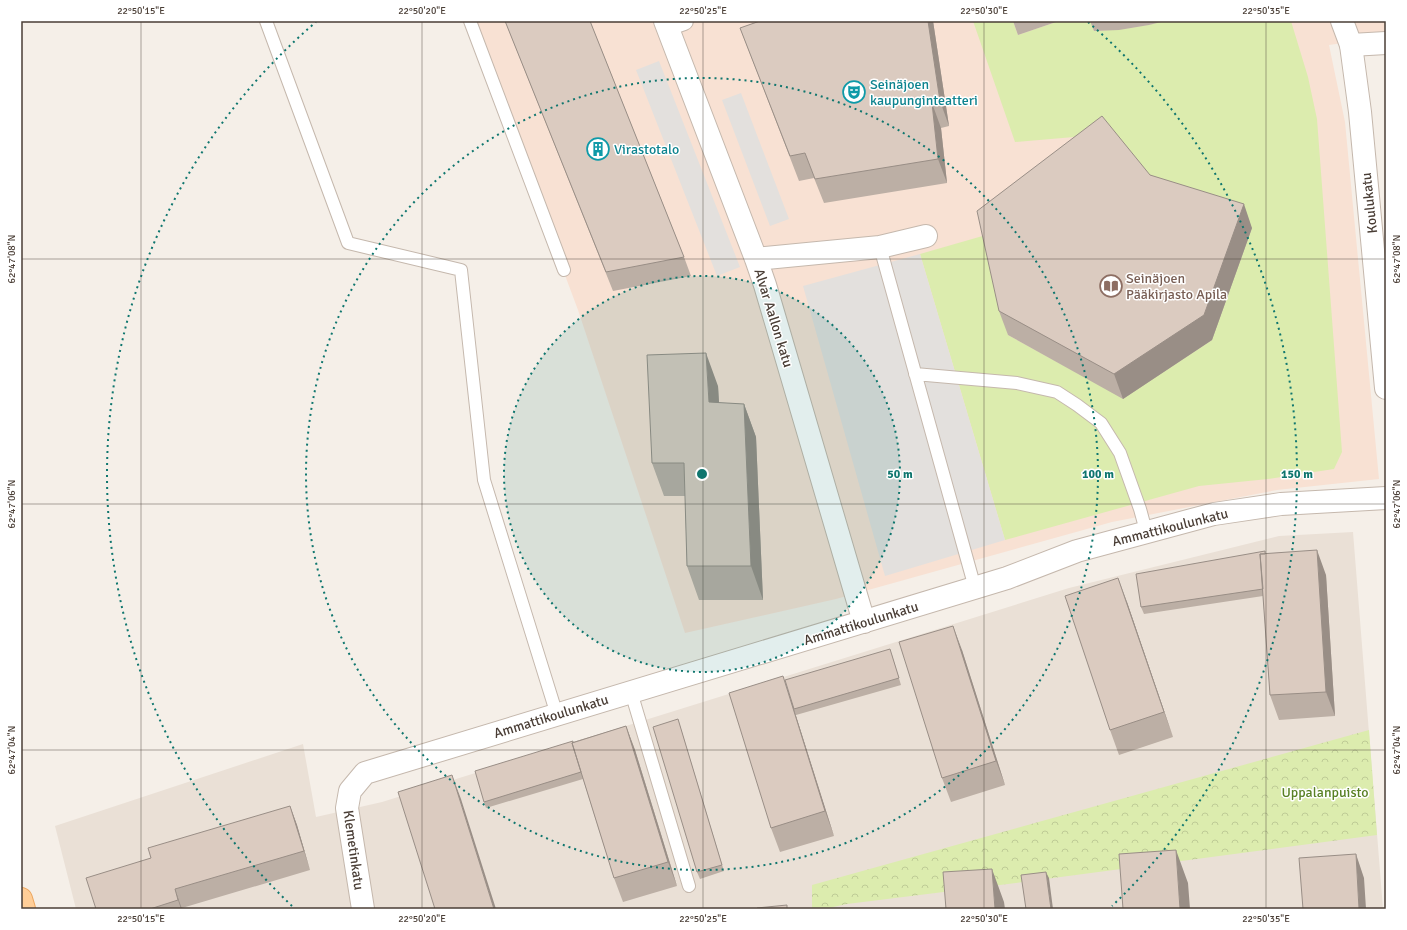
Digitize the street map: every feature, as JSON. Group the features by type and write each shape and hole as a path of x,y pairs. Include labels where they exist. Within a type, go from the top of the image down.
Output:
{"main road":[{"path":"21,899 24,909"}],"street":[{"name":"Koulukatu","path":"1342,21 1351,46 1360,112 1386,388"},
{"name":"Alvar Aallon katu","path":"672,23 756,259 864,622"},
{"path":"1351,46 1386,43"},
{"path":"756,259 880,247 926,236"},
{"name":"Ammattikoulunkatu","path":"350,791 365,773 975,588 1007,578 1077,551 1146,531 1214,514 1274,505 1386,498"},
{"name":"Klemetinkatu","path":"350,791 347,808 363,909"}],"lane":[{"path":"266,21 348,243 461,270 484,480 557,714"},
{"path":"470,21 564,270"},
{"path":"880,247 975,588"},
{"path":"915,374 1017,383 1057,392 1077,405 1101,423 1120,453 1140,509 1146,531"},
{"path":"631,692 689,886"}],"shaded area":[{"path":"470,21 1386,21 1386,37 1329,45 1345,122 1379,479 1277,490 1112,522 836,599 685,633 578,310"},
{"path":"659,61 740,267 717,276 636,70"},
{"path":"741,93 789,219 770,226 722,100"},
{"path":"920,254 1005,540 885,576 803,286"},
{"path":"1353,532 1383,909 76,909 55,826 303,744 316,817 382,802 1069,588 1279,536"}],"green space":[{"path":"973,21 1013,21 1018,35 1059,21 1091,21 1094,31 1130,28 1165,21 1291,21 1308,77 1317,119 1342,452 1334,469 1268,479 1199,486 1005,540 920,254 986,235 1008,335 1123,398 1212,340 1158,200 1109,134 1015,142"},
{"name":"Uppalanpuisto","path":"1369,730 1377,835 847,904 824,909 812,909 812,885"}],"building":[{"name":"Virastotalo","path":"505,21 590,21 684,257 606,272"},
{"path":"760,21 928,21 940,101 932,103 938,159 815,179 805,153 790,156 740,28"},
{"path":"1102,116 1150,175 1244,204 1204,315 1114,374 999,311 977,211"},
{"path":"706,353 709,402 744,404 751,566 687,566 684,463 652,463 647,355"},
{"path":"1317,550 1326,692 1270,695 1260,554"},
{"path":"1265,551 1265,554 1260,554 1263,589 1141,607 1136,574"},
{"path":"1118,578 1164,712 1110,730 1065,596"},
{"path":"953,626 996,761 942,778 899,642"},
{"path":"890,649 899,678 794,709 785,680"},
{"path":"783,676 825,811 771,828 729,693"},
{"path":"678,719 722,865 697,872 653,727"},
{"path":"626,726 668,862 614,878 572,743"},
{"path":"573,741 572,743 581,772 484,802 475,771"},
{"path":"452,775 494,909 435,909 398,792"},
{"path":"290,806 304,851 175,889 178,900 150,909 96,909 86,878 151,858 148,848"},
{"path":"1176,850 1180,909 1123,909 1119,854"},
{"path":"1356,854 1359,909 1303,909 1299,858"},
{"path":"992,869 995,909 946,909 943,872"},
{"path":"1046,872 1051,909 1026,909 1021,875"},
{"path":"787,905 787,909 757,909 757,908"}],"place":[{"name":"Seinäjoen kaupunginteatteri","path":"854,92"},
{"name":"Virastotalo","path":"598,149"},
{"name":"Seinäjoen Pääkirjasto Apila","path":"1111,286"}]}
